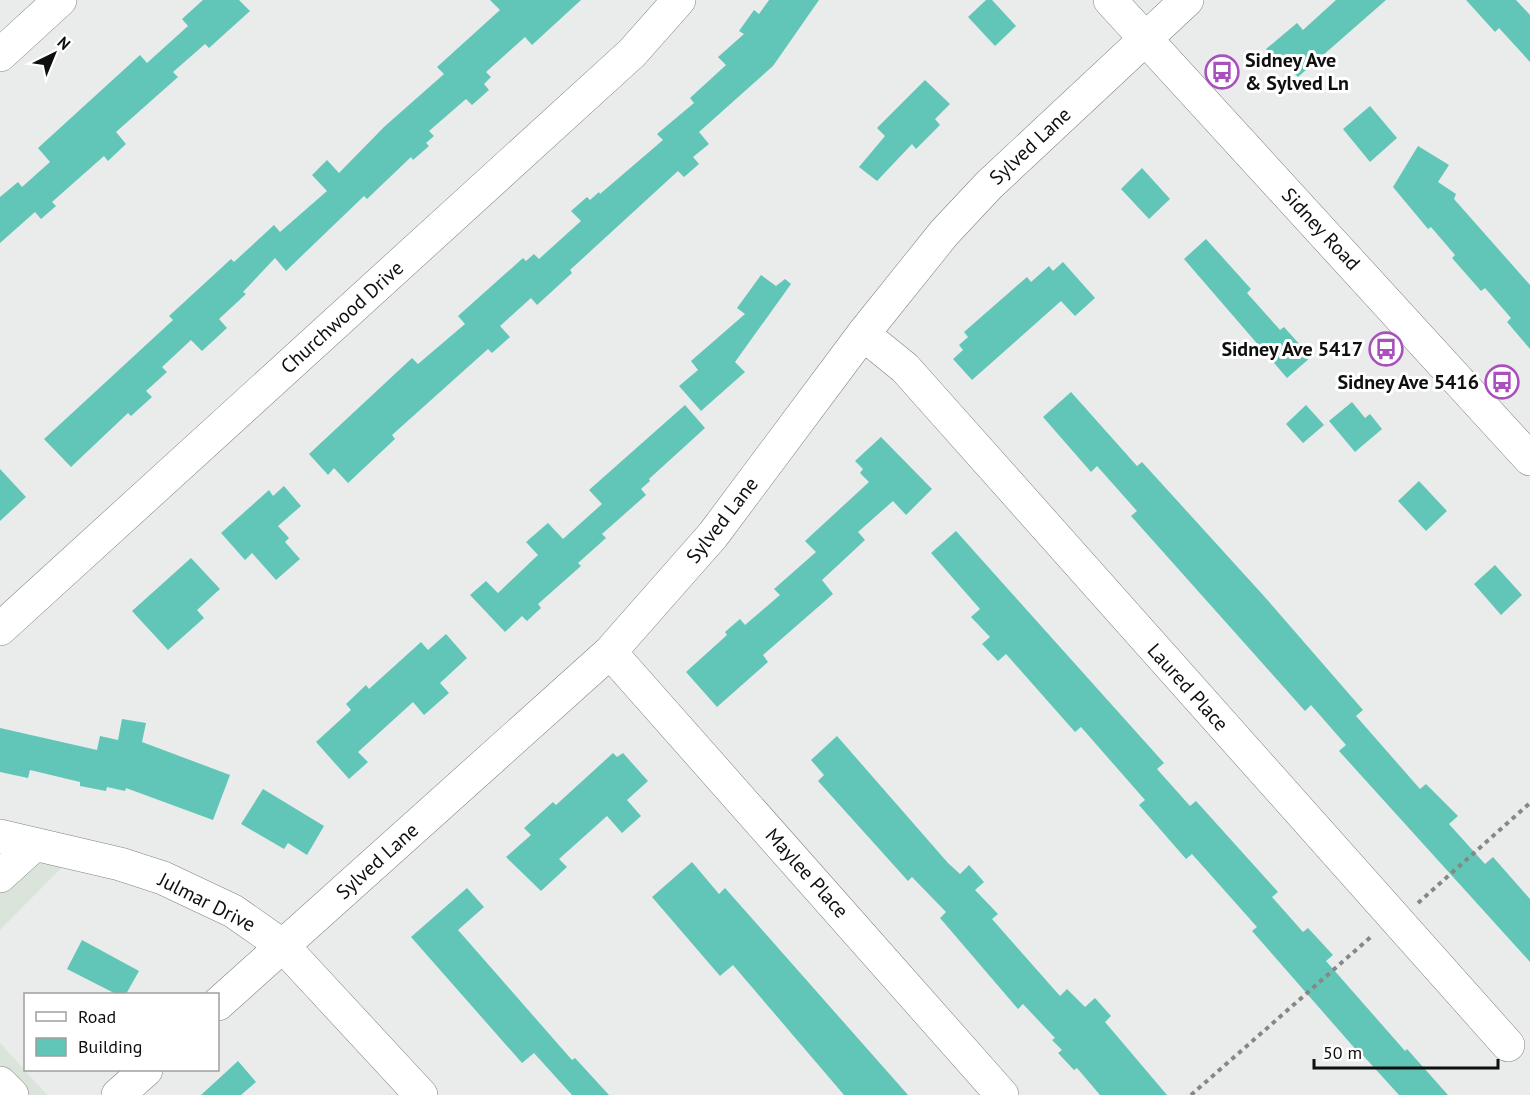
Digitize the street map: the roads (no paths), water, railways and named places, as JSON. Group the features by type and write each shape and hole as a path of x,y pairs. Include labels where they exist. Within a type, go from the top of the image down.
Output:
{"street":[{"path":"0,55 60,0"},
{"name":"Churchwood Drive","path":"0,629 632,53 679,0"},
{"name":"Sidney Road","path":"1110,0 1530,459"},
{"name":"Sylved Lane","path":"219,1003 610,652 713,535 863,334 944,233 988,184 1188,0"},
{"name":"Laured Place","path":"863,334 905,368 1508,1045"},
{"name":"Maylee Place","path":"610,652 1002,1095"},
{"name":"Julmar Drive","path":"0,836 120,864 163,878 233,911 283,946 421,1095"},
{"path":"0,876 34,844"},
{"path":"118,1095 145,1071"},
{"path":"0,1083 12,1095"}],"place":[{"name":"Sidney Ave & Sylved Ln","path":"1222,72"},
{"name":"Sidney Ave 5417","path":"1386,349"},
{"name":"Sidney Ave 5416","path":"1502,382"}]}
